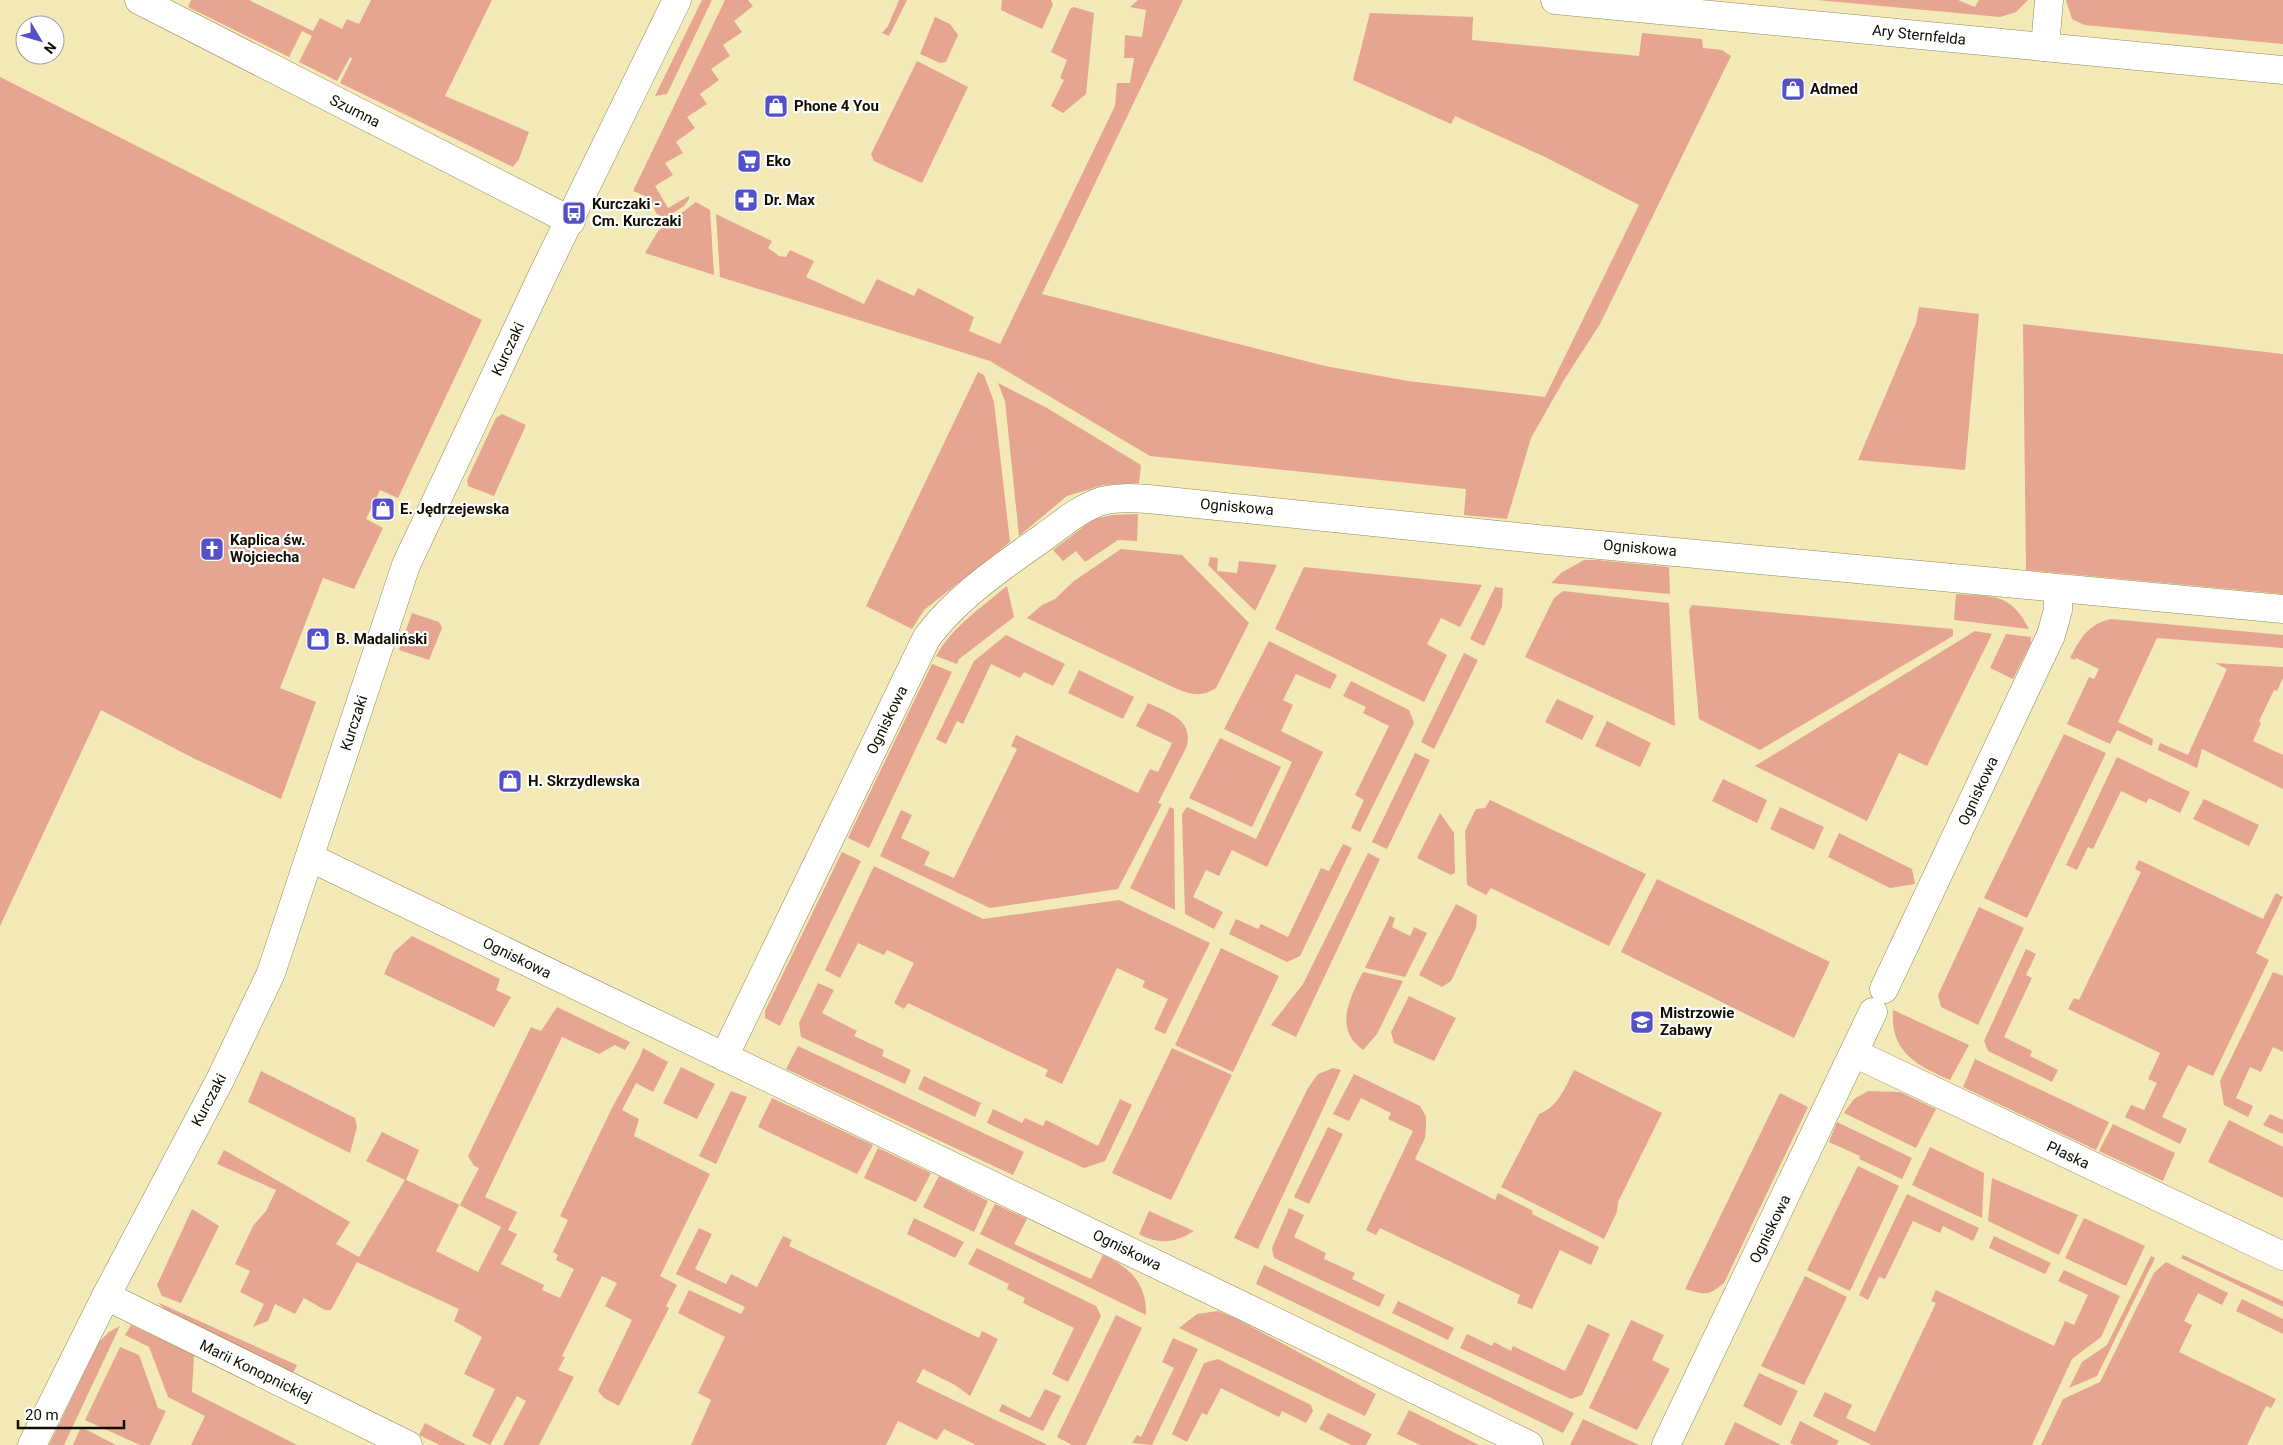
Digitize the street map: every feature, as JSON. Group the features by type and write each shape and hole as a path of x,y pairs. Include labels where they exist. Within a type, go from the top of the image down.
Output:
{"street":[{"name":"Szumna","path":"139,0 570,221"},
{"name":"Kurczaki","path":"32,1445 106,1296 220,1080 271,973 406,565 545,270 677,0"},
{"name":"Ary Sternfelda","path":"1555,0 1601,2 2283,70"},
{"path":"2044,47 2050,0"},
{"name":"Ogniskowa","path":"724,1057 922,648 937,624 949,611 1017,556 1080,510 1103,501 1125,498 1148,499 2058,589 2283,609"},
{"name":"Ogniskowa","path":"1666,1445 1854,1053 2051,635 2058,610 2058,589"},
{"name":"Ogniskowa","path":"310,858 1529,1445"},
{"name":"Płaska","path":"1854,1053 2283,1256"},
{"name":"Marii Konopnickiej","path":"106,1296 408,1445"}],"shaded area":[{"path":"191,0 249,0 313,31 320,18 342,29 347,19 359,24 371,0 492,0 445,96 529,132 519,159 513,167 340,83 352,59 350,57 337,81 299,62 312,36 302,31 289,57 188,7"},
{"path":"702,0 712,0 667,94 655,96"},
{"path":"725,0 748,0 753,6 734,21 742,32 723,45 730,56 711,69 719,80 700,94 707,104 687,117 695,128 676,142 683,153 665,163 673,175 655,186 668,208 689,196 684,206 664,219 656,213 650,198 633,191"},
{"path":"899,0 907,0 889,36 882,33 888,26"},
{"path":"1002,0 1051,0 1053,5 1042,29 1001,10"},
{"path":"1138,0 1183,0 1042,294 1325,366 1408,381 1545,397 1639,205 1545,157 1455,116 1451,124 1353,80 1370,13 1473,17 1472,40 1639,56 1642,33 1702,39 1703,48 1722,50 1731,56 1600,324 1564,380 1531,438 1507,519 1464,515 1466,489 1150,456 990,361 720,277 716,214 772,241 768,248 779,256 786,257 790,250 814,261 806,277 864,304 877,279 914,296 918,288 974,317 969,331 1000,344 1115,106 1117,83 1130,83 1134,58 1124,58 1125,35 1142,37 1146,10 1130,7"},
{"path":"1817,0 1958,0 1975,7 1979,0 2028,0 2016,12 2000,17"},
{"path":"2066,0 2283,0 2283,44 2084,25 2072,19"},
{"path":"1074,7 1094,13 1086,94 1063,113 1051,106 1064,80 1060,78 1067,60 1051,52 1070,9"},
{"path":"935,17 950,24 958,35 946,62 940,63 920,54"},
{"path":"917,61 968,87 922,183 874,161 871,154"},
{"path":"0,77 482,320 398,498 380,490 366,519 383,528 354,589 323,578 280,688 316,702 281,799 193,758 101,710 0,926"},
{"path":"696,202 710,210 714,275 645,253 658,231"},
{"path":"1919,307 1979,314 1965,470 1858,460 1916,323"},
{"path":"2023,324 2283,354 2283,594 2026,570"},
{"path":"978,372 984,375 994,402 1010,542 924,610 912,629 866,606"},
{"path":"998,383 1047,408 1141,465 1139,483 1103,485 1067,496 1019,536 1005,401"},
{"path":"502,414 526,425 494,496 468,486 467,480 496,418"},
{"path":"1138,514 1137,541 1118,540 1085,562 1076,551 1063,561 1053,550 1094,519 1112,515"},
{"path":"1121,549 1182,555 1249,623 1216,688 1201,694 1182,691 1027,618 1042,605 1055,599 1074,581"},
{"path":"1210,557 1218,558 1217,571 1237,573 1239,561 1277,565 1255,611 1208,565"},
{"path":"1584,560 1669,567 1670,594 1551,583 1561,573"},
{"path":"1304,567 1482,585 1460,627 1441,618 1427,644 1447,655 1424,702 1275,629"},
{"path":"1007,586 1014,617 959,659 957,664 936,656 960,626"},
{"path":"1495,587 1503,588 1502,607 1484,646 1470,639"},
{"path":"1563,591 1669,603 1675,726 1525,657 1554,598"},
{"path":"1956,594 1990,597 2007,602 2015,608 2029,629 1954,620"},
{"path":"1692,605 1953,629 1953,636 1760,750 1699,719 1689,610"},
{"path":"412,613 439,622 442,628 429,660 399,650"},
{"path":"2111,619 2283,635 2283,648 2157,638 2118,722 2153,739 2152,746 2117,730 2110,744 2067,724 2089,677 2094,679 2099,669 2076,658 2075,660 2070,658 2086,633 2103,621"},
{"path":"1975,631 1992,634 1927,766 1899,753 1867,821 1755,766"},
{"path":"2006,634 2031,637 2031,643 2013,679 1990,668"},
{"path":"1006,635 1065,664 1053,686 1024,672 1020,678 991,664 963,724 957,721 946,744 936,739 974,661"},
{"path":"1269,641 1337,675 1330,689 1296,674 1283,700 1293,705 1281,731 1323,752 1267,867 1232,850 1219,876 1206,870 1193,897 1223,912 1214,929 1185,914 1182,814 1187,807 1256,839 1292,762 1224,729"},
{"path":"1464,653 1478,660 1434,749 1421,742"},
{"path":"2215,663 2283,667 2283,678 2277,691 2274,690 2259,721 2261,723 2253,741 2283,755 2283,789 2202,749 2197,768 2158,750 2160,743 2188,755 2227,669"},
{"path":"932,664 952,672 869,848 848,838"},
{"path":"1079,670 1134,697 1123,719 1068,693"},
{"path":"1351,681 1409,710 1414,723 1360,832 1351,828 1364,800 1355,795 1389,726 1363,713 1366,707 1343,696"},
{"path":"1557,699 1594,716 1582,740 1545,722"},
{"path":"1148,703 1178,718 1183,723 1188,737 1187,746 1158,803 1162,804 1118,889 990,908 880,856 901,810 912,815 901,838 930,852 924,865 954,878 1017,749 1011,746 1016,735 1138,793 1150,769 1158,772 1172,743 1136,726"},
{"path":"1607,721 1651,743 1640,767 1595,746"},
{"path":"2064,734 2106,753 2027,918 1984,898"},
{"path":"1220,738 1281,767 1252,827 1189,798"},
{"path":"1415,753 1430,760 1387,849 1372,842"},
{"path":"2117,757 2190,792 2180,813 2149,798 2146,803 2121,791 2093,849 2088,847 2077,870 2066,865"},
{"path":"1723,779 1767,800 1757,823 1712,801"},
{"path":"2204,799 2259,825 2249,846 2193,819"},
{"path":"1490,800 1646,874 1609,946 1491,888 1486,895 1467,885 1465,831 1476,809 1485,808"},
{"path":"1170,807 1174,809 1175,910 1130,888"},
{"path":"1780,807 1824,827 1814,850 1770,829"},
{"path":"1440,813 1454,833 1455,873 1451,875 1417,858"},
{"path":"1839,833 1912,869 1915,884 1890,888 1828,857"},
{"path":"1343,844 1352,848 1300,956 1287,962 1229,934 1236,919 1258,929 1261,924 1288,937 1321,868 1329,871"},
{"path":"842,852 861,861 780,1026 765,1018 765,1011"},
{"path":"1368,853 1380,859 1296,1037 1271,1025 1303,984"},
{"path":"2139,860 2263,919 2276,893 2283,897 2256,953 2269,960 2213,1076 2188,1065 2162,1117 2187,1129 2180,1144 2125,1117 2131,1105 2144,1110 2157,1083 2148,1079 2160,1053 2068,1009 2074,998 2079,1000 2141,872 2135,869"},
{"path":"874,866 983,919 1119,900 1210,943 1165,1034 1154,1029 1168,999 1142,987 1145,981 1117,968 1062,1084 1045,1076 1048,1070 908,1003 904,1009 894,1003 914,963 887,950 884,955 858,943 840,978 825,970"},
{"path":"1657,879 1830,962 1794,1038 1621,952"},
{"path":"1456,904 1477,915 1476,928 1451,981 1442,987 1419,975"},
{"path":"1979,907 2024,928 1978,1025 1941,1007 1938,995"},
{"path":"1390,916 1395,918 1392,927 1410,936 1414,927 1427,933 1405,977 1365,968"},
{"path":"412,936 500,979 496,990 511,997 494,1027 384,974 394,952"},
{"path":"1221,948 1279,976 1233,1072 1175,1045"},
{"path":"2026,949 2036,954 2026,975 2032,978 2004,1037 2032,1051 2030,1056 2058,1070 2052,1082 1988,1051 1984,1041"},
{"path":"1363,972 1403,981 1377,1034 1363,1050 1354,1041 1346,1023 1349,1002"},
{"path":"2273,972 2283,976 2283,1052 2273,1047 2261,1072 2250,1067 2236,1098 2253,1106 2248,1117 2224,1105 2220,1081"},
{"path":"818,983 834,990 822,1013 857,1031 854,1036 884,1050 882,1056 911,1070 905,1084 801,1037 799,1023"},
{"path":"1409,996 1456,1018 1434,1061 1394,1043 1391,1032"},
{"path":"557,1007 630,1042 625,1050 615,1045 599,1054 562,1037 485,1197 517,1212 508,1230 517,1234 501,1264 544,1285 542,1290 560,1298 574,1269 556,1260 558,1255 553,1252 568,1220 560,1216 643,1048 668,1062 653,1092 636,1083 622,1110 639,1119 634,1136 710,1174 660,1276 677,1285 666,1306 669,1308 619,1406 604,1398 598,1391 632,1320 605,1306 617,1283 602,1276 562,1356 565,1357 558,1370 574,1377 539,1445 503,1445 526,1401 517,1396 490,1445 472,1436 495,1389 464,1374 482,1337 454,1321 459,1309 357,1262 331,1310 325,1310 304,1298 295,1314 275,1304 268,1321 253,1327 264,1304 240,1292 250,1271 235,1264 253,1226 266,1211 276,1190 217,1164 224,1150 350,1222 336,1244 359,1257 405,1180 366,1161 382,1132 419,1150 406,1180 460,1205 479,1168 474,1166 468,1156 531,1027 541,1031","holes":["459,1205 501,1227 478,1272 436,1251"]},
{"path":"1893,1010 1969,1045 1950,1080 1926,1069 1901,1047 1893,1024"},
{"path":"798,1046 1024,1152 1013,1175 786,1069"},
{"path":"1172,1048 1232,1075 1171,1200 1112,1173"},
{"path":"1975,1059 2109,1122 2096,1150 1963,1087"},
{"path":"681,1067 715,1084 697,1119 663,1103"},
{"path":"1333,1068 1341,1070 1258,1249 1234,1238 1308,1088 1318,1074"},
{"path":"1574,1070 1662,1113 1618,1202 1617,1212 1604,1239 1501,1187 1539,1114 1546,1111 1556,1102"},
{"path":"261,1071 355,1118 357,1127 350,1153 248,1102"},
{"path":"1354,1074 1420,1106 1426,1117 1426,1128 1425,1138 1415,1159 1495,1200 1498,1193 1533,1211 1532,1214 1599,1247 1591,1265 1560,1250 1532,1309 1517,1303 1520,1295 1380,1228 1376,1235 1366,1230 1413,1131 1388,1119 1391,1113 1361,1098 1349,1121 1333,1114"},
{"path":"924,1076 981,1103 975,1117 918,1089"},
{"path":"731,1091 747,1097 716,1164 699,1156"},
{"path":"1868,1091 1900,1092 1936,1109 1916,1148 1844,1113 1854,1099"},
{"path":"1780,1093 1808,1107 1724,1283 1706,1293 1685,1289"},
{"path":"772,1098 873,1145 857,1174 758,1127"},
{"path":"1120,1099 1132,1105 1105,1161 1084,1168 987,1123 993,1109 1022,1123 1025,1118 1043,1126 1046,1120 1098,1146"},
{"path":"2270,1114 2283,1120 2283,1134 2263,1125"},
{"path":"2229,1120 2283,1147 2283,1198 2208,1162"},
{"path":"1837,1122 1912,1158 1902,1179 1859,1159 1860,1156 1829,1142"},
{"path":"2113,1124 2175,1153 2163,1181 2099,1151"},
{"path":"1328,1127 1343,1134 1309,1204 1294,1197"},
{"path":"1930,1147 1984,1173 1982,1218 1912,1185"},
{"path":"878,1148 931,1173 916,1202 864,1178"},
{"path":"1858,1166 1899,1186 1850,1291 1807,1270"},
{"path":"939,1176 988,1201 974,1232 923,1207"},
{"path":"1992,1178 2078,1215 2059,1255 1988,1221"},
{"path":"1907,1194 1979,1228 1973,1241 1943,1226 1940,1233 1913,1221 1885,1279 1879,1277 1868,1300 1859,1295"},
{"path":"995,1204 1027,1219 1014,1244 1091,1279 1103,1255 1121,1265 1135,1278 1144,1294 1146,1315 980,1234"},
{"path":"1289,1208 1304,1215 1294,1237 1326,1253 1324,1259 1355,1273 1352,1279 1385,1295 1379,1307 1274,1258 1272,1248"},
{"path":"192,1209 219,1226 181,1303 162,1296 157,1285"},
{"path":"1149,1211 1194,1231 1174,1240 1160,1241 1146,1238 1139,1234"},
{"path":"914,1218 964,1242 955,1258 907,1234"},
{"path":"2084,1218 2145,1246 2126,1286 2065,1258"},
{"path":"699,1228 712,1234 695,1269 726,1284 731,1274 757,1287 783,1236 792,1240 789,1246 979,1338 982,1331 998,1339 970,1396 955,1385 923,1369 916,1382 1048,1445 976,1445 944,1429 937,1440 898,1421 886,1445 691,1445 711,1400 698,1393 725,1337 678,1313 689,1290 741,1314 745,1307 676,1274"},
{"path":"1994,1236 2051,1263 2045,1274 1989,1248"},
{"path":"977,1248 1096,1306 1101,1316 1068,1382 1052,1374 1074,1328 1023,1303 1025,1298 1007,1289 1009,1284 968,1264"},
{"path":"2183,1255 2283,1301 2283,1307 2181,1258"},
{"path":"2151,1256 2155,1258 2097,1376 2069,1388 2082,1362 2107,1345"},
{"path":"2166,1262 2228,1293 2222,1305 2198,1293 2184,1321 2192,1325 2179,1352 2276,1399 2271,1408 2266,1406 2247,1445 2041,1445 2063,1399 2100,1382 2154,1273"},
{"path":"1264,1265 1574,1413 1563,1433 1256,1284"},
{"path":"2064,1270 2120,1296 2101,1337 2072,1359 2032,1445 1872,1445 1813,1416 1825,1392 1852,1405 1846,1418 1875,1432 1936,1303 1931,1301 1936,1290 2054,1346 2065,1321 2074,1325 2088,1295 2058,1281"},
{"path":"1805,1276 1847,1297 1804,1385 1761,1366"},
{"path":"2242,1299 2283,1319 2283,1334 2236,1311"},
{"path":"1398,1301 1454,1328 1448,1340 1392,1313"},
{"path":"157,1302 297,1365 292,1375 167,1311"},
{"path":"1218,1311 1237,1319 1376,1394 1365,1416 1179,1328 1197,1314"},
{"path":"1116,1315 1142,1328 1086,1445 1072,1445 1057,1437"},
{"path":"1631,1320 1664,1335 1652,1360 1670,1369 1637,1430 1589,1408"},
{"path":"1588,1324 1610,1334 1582,1395 1571,1399 1460,1348 1467,1334 1492,1346 1494,1342 1511,1351 1513,1346 1565,1371"},
{"path":"131,1325 194,1355 192,1392 297,1445 191,1445 205,1416 168,1397 149,1347 125,1335"},
{"path":"120,1326 64,1445 49,1445 99,1342 109,1332"},
{"path":"1173,1338 1198,1349 1152,1445 1132,1443 1137,1435 1141,1437 1174,1368 1162,1362"},
{"path":"120,1347 139,1355 158,1408 166,1411 150,1445 140,1445 85,1420"},
{"path":"1218,1359 1311,1405 1313,1411 1306,1423 1282,1411 1279,1417 1221,1388 1207,1415 1202,1413 1187,1442 1172,1434 1204,1363"},
{"path":"1759,1373 1798,1391 1781,1426 1743,1406"},
{"path":"1045,1389 1061,1396 1043,1431 999,1411 1002,1404 1030,1418"},
{"path":"1409,1410 1479,1445 1420,1445 1397,1434"},
{"path":"1328,1413 1372,1434 1366,1445 1351,1445 1319,1429"},
{"path":"1583,1419 1639,1445 1570,1445"},
{"path":"1800,1421 1839,1441 1836,1445 1794,1445 1790,1443"},
{"path":"1735,1422 1781,1445 1724,1445"},
{"path":"425,1423 467,1445 440,1445 419,1435"},
{"path":"81,1427 116,1445 73,1445"}],"place":[{"name":"Admed","path":"1793,89"},
{"name":"Phone 4 You","path":"776,106"},
{"name":"Eko","path":"749,161"},
{"name":"Dr. Max","path":"746,200"},
{"name":"Kurczaki - Cm. Kurczaki","path":"574,213"},
{"name":"E. Jędrzejewska","path":"383,509"},
{"name":"Kaplica św. Wojciecha","path":"212,549"},
{"name":"B. Madaliński","path":"318,639"},
{"name":"H. Skrzydlewska","path":"510,781"},
{"name":"Mistrzowie Zabawy","path":"1642,1022"}]}
